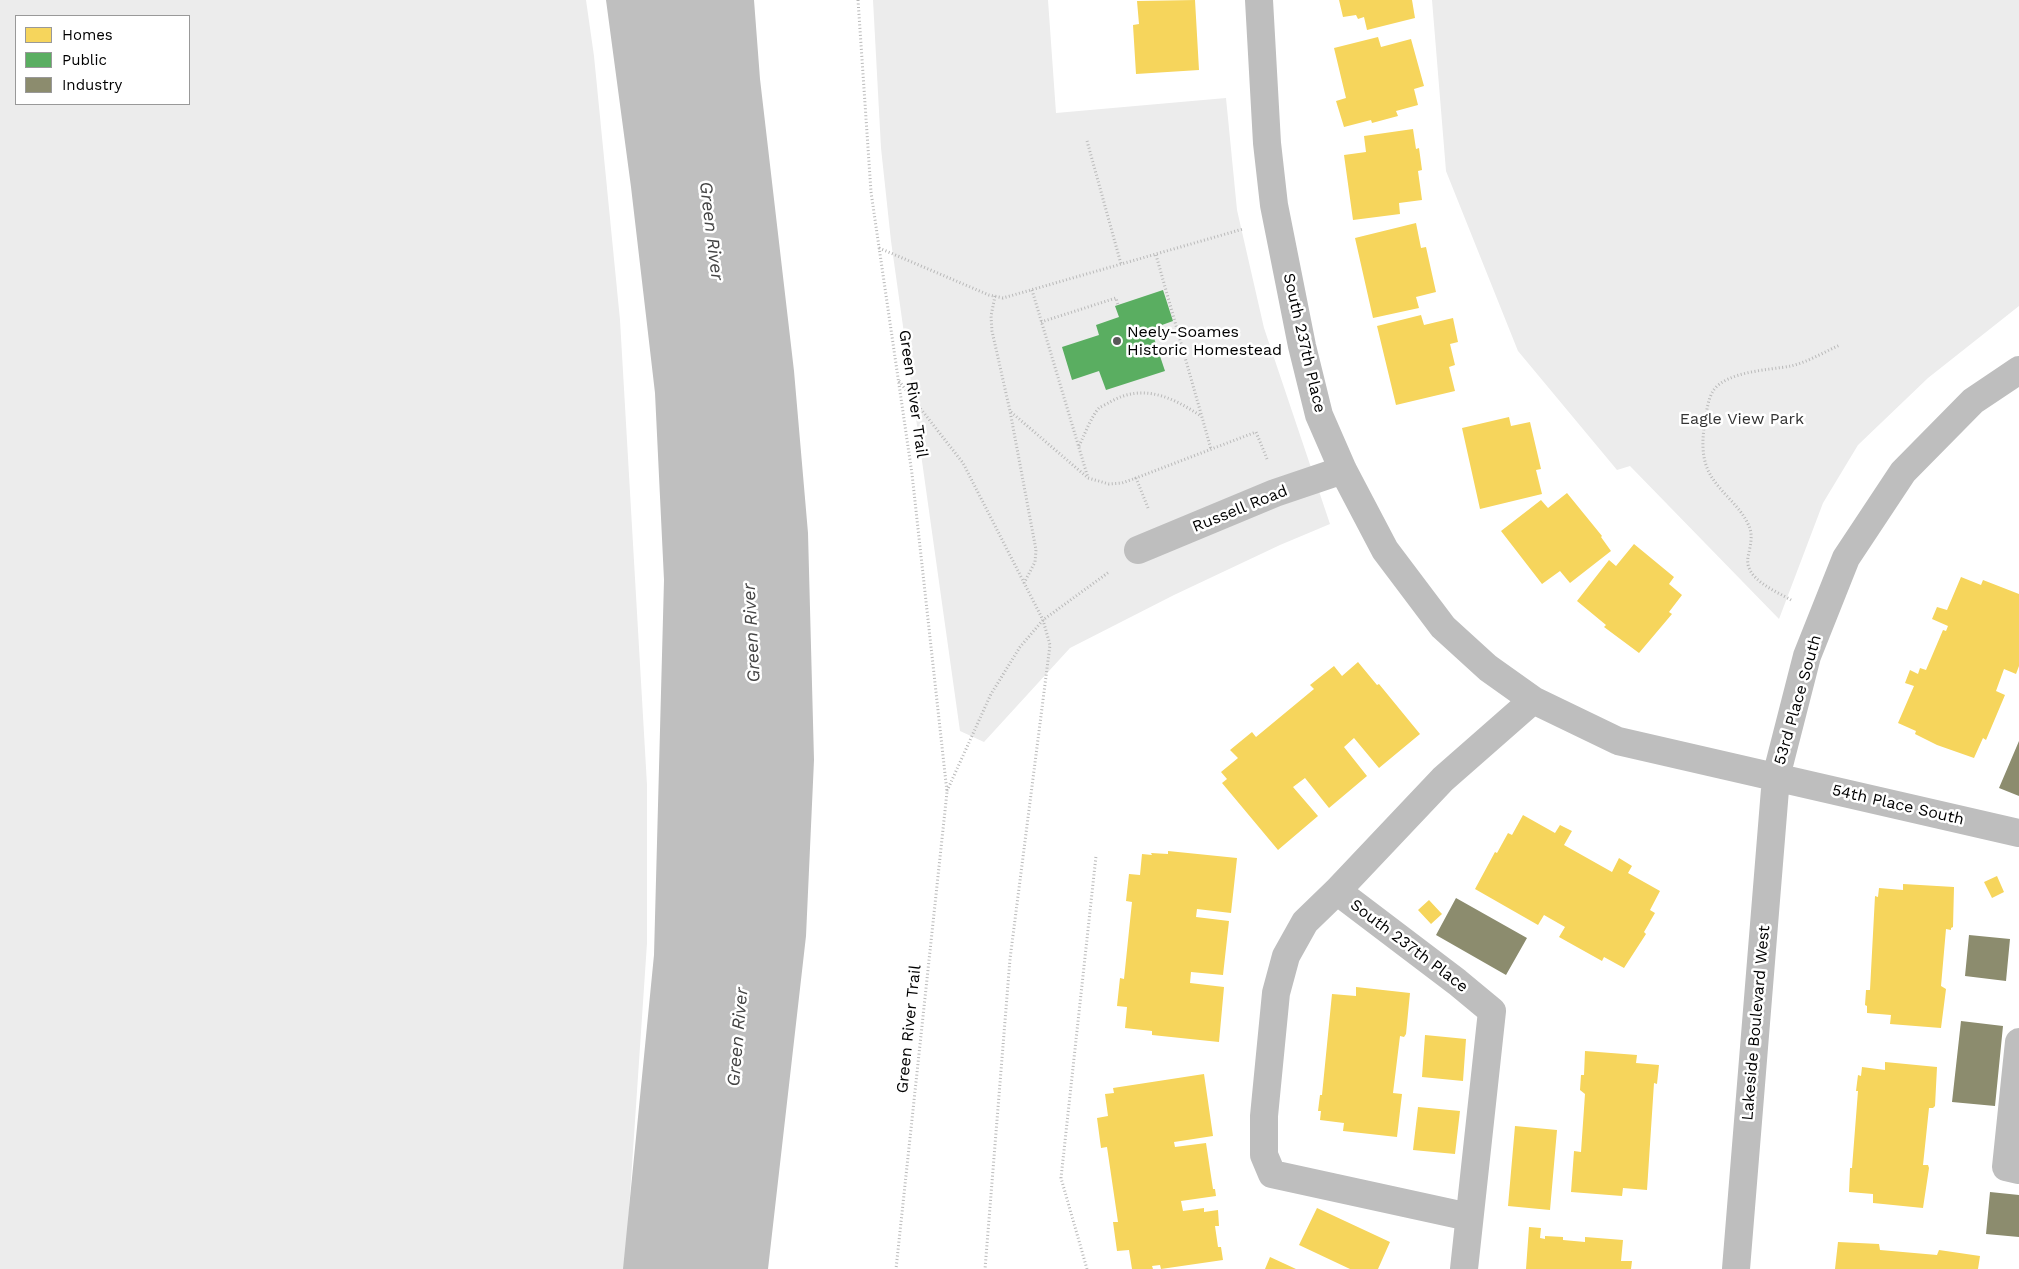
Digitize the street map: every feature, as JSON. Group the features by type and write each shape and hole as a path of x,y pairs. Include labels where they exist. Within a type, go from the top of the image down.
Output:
{"street":[{"name":"South 237th Place","path":"1259,0 1267,143 1277,219 1302,346 1320,415 1343,470 1385,550 1443,627 1488,668 1533,700 1618,741 1776,776"},
{"name":"53rd Place South","path":"1776,776 1807,656 1846,558 1903,472 1973,400 2019,370"},
{"name":"Russell Road","path":"1150,546 1280,492 1343,470"},
{"name":"South 237th Place","path":"1464,1269 1492,1011 1457,982 1337,891 1443,779 1533,700"},
{"name":"54th Place South","path":"1776,776 2019,833"},
{"name":"Lakeside Boulevard West","path":"1736,1269 1776,776"},
{"path":"1337,891 1305,922 1286,956 1276,993 1264,1116 1264,1155 1272,1174 1470,1217"},
{"path":"2019,1042 2006,1167 2019,1170"}],"path":[{"name":"Green River Trail","path":"858,0 871,192 912,474 947,792 896,1269"},
{"path":"1086,141 1121,264"},
{"path":"879,248 989,295 1003,298 1277,219"},
{"path":"1156,255 1211,450"},
{"path":"1032,290 1088,478"},
{"path":"995,296 991,316 992,331 1010,411 1036,550 1035,562 1024,583"},
{"path":"1042,322 1116,298 1118,305"},
{"path":"1822,617 1764,585 1751,573 1747,560 1752,543 1748,524 1711,476 1704,458 1703,441 1706,414 1713,391 1729,378 1793,365 1840,345"},
{"path":"898,381 963,463 1044,620 1050,645 1010,959 985,1269"},
{"path":"1078,447 1099,408 1118,397 1154,393 1180,403 1202,416"},
{"path":"1010,411 1088,478 1109,484 1122,483 1256,432 1280,492"},
{"path":"1136,478 1150,546"},
{"name":"Green River Trail","path":"947,792 991,694 1020,646 1044,620 1150,546"},
{"path":"1087,1269 1062,1178 1096,856"}],"green space":[{"path":"0,0 586,0 594,56 620,320 647,785 647,943 625,1269 0,1269"},
{"path":"873,0 1048,0 1056,113 1226,98 1237,210 1264,328 1330,524 1280,545 1174,595 1070,648 984,742 960,731 891,241 881,148"},
{"name":"Eagle View Park","path":"1432,0 2019,0 2019,306 1928,378 1858,445 1823,503 1779,619 1630,466 1617,470 1518,351 1446,171"}],"water":[{"name":"Green River","path":"606,0 754,0 760,79 794,371 808,533 814,760 806,936 768,1269 623,1269 654,955 664,580 655,393 631,187"}],"building: Homes":[{"path":"1195,0 1199,70 1136,74 1133,25 1139,24 1137,1"},
{"path":"1339,0 1412,0 1415,18 1367,30 1364,17 1358,19 1356,15 1343,17"},
{"path":"1378,37 1381,47 1411,39 1424,86 1414,89 1418,105 1396,111 1398,116 1372,123 1371,120 1344,127 1336,101 1346,98 1334,48"},
{"path":"1413,129 1416,149 1419,148 1422,170 1418,171 1422,200 1399,203 1400,214 1353,220 1344,155 1366,152 1364,136"},
{"path":"1416,223 1421,248 1426,247 1436,292 1416,297 1419,308 1373,318 1355,238"},
{"path":"1421,315 1424,325 1453,318 1458,342 1450,344 1455,365 1449,367 1455,391 1396,405 1377,326"},
{"path":"1509,417 1511,426 1530,422 1541,469 1536,470 1542,494 1480,509 1462,428"},
{"path":"1567,493 1602,536 1611,551 1570,583 1560,571 1542,584 1501,531 1541,500 1548,508"},
{"path":"1634,544 1674,577 1669,584 1682,595 1669,612 1672,614 1639,653 1604,627 1606,625 1577,601 1609,560 1616,566"},
{"path":"1961,577 1981,585 1983,580 2019,594 2019,666 2016,674 2004,669 1996,691 2005,695 1986,740 1983,738 1974,758 1937,745 1915,734 1916,731 1898,723 1914,686 1905,683 1910,670 1918,674 1920,668 1926,670 1943,630 1946,631 1948,626 1932,619 1937,607 1947,610"},
{"path":"1358,662 1377,685 1379,684 1420,734 1379,768 1354,738 1344,747 1367,776 1329,808 1305,778 1293,787 1318,816 1278,850 1222,783 1227,779 1221,772 1238,758 1230,750 1252,732 1256,737 1314,689 1310,685 1334,666 1342,676"},
{"path":"1523,815 1555,833 1560,825 1572,831 1564,845 1612,872 1619,858 1632,866 1628,873 1660,891 1650,910 1655,913 1644,932 1646,934 1624,968 1604,957 1602,961 1559,937 1565,927 1544,915 1538,925 1475,889 1495,852 1497,853 1508,833 1512,835"},
{"path":"1168,851 1237,858 1231,913 1197,909 1196,917 1229,921 1223,975 1191,972 1190,983 1224,987 1219,1042 1152,1035 1152,1031 1125,1028 1127,1007 1117,1006 1120,978 1124,979 1132,902 1126,901 1129,874 1140,875 1142,854 1168,854"},
{"path":"1997,876 2004,892 1992,898 1984,882"},
{"path":"1903,884 1954,887 1953,927 1951,930 1946,929 1941,986 1946,989 1941,1028 1890,1024 1891,1015 1867,1013 1867,1006 1865,1005 1866,990 1870,990 1875,896 1878,897 1879,888 1903,890"},
{"path":"1429,900 1442,914 1431,924 1418,910"},
{"path":"1356,987 1410,993 1406,1034 1404,1037 1400,1036 1393,1093 1402,1094 1397,1137 1343,1131 1344,1123 1320,1120 1321,1111 1318,1111 1320,1095 1322,1095 1332,994 1356,996"},
{"path":"1425,1035 1466,1039 1463,1081 1422,1077"},
{"path":"1585,1051 1637,1055 1636,1063 1659,1065 1657,1084 1654,1083 1647,1190 1623,1188 1622,1196 1571,1192 1574,1151 1581,1152 1585,1094 1580,1090 1581,1075 1584,1075"},
{"path":"1885,1062 1937,1067 1935,1106 1929,1108 1923,1165 1928,1165 1929,1168 1923,1208 1873,1203 1873,1194 1849,1192 1858,1075 1861,1076 1862,1067 1885,1070"},
{"path":"1204,1074 1213,1136 1174,1142 1175,1147 1206,1143 1213,1189 1215,1189 1216,1196 1181,1201 1183,1211 1204,1208 1204,1212 1218,1210 1219,1226 1215,1226 1218,1247 1221,1247 1223,1260 1161,1269 1160,1265 1152,1266 1153,1269 1132,1269 1129,1250 1117,1251 1113,1222 1118,1222 1107,1147 1101,1148 1097,1118 1108,1116 1105,1094 1114,1093 1113,1088"},
{"path":"1418,1107 1460,1111 1455,1154 1413,1150"},
{"path":"1515,1126 1557,1130 1550,1210 1508,1206"},
{"path":"1317,1208 1390,1242 1378,1269 1350,1269 1299,1245"},
{"path":"1529,1227 1541,1228 1540,1238 1545,1239 1545,1236 1563,1237 1563,1240 1585,1242 1585,1237 1623,1240 1621,1261 1632,1261 1631,1269 1526,1269"},
{"path":"1838,1242 1879,1244 1880,1250 1937,1255 1939,1250 1980,1256 1978,1269 1835,1269"},
{"path":"1270,1257 1296,1269 1265,1269"}],"building: Public":[{"name":"Neely-Soames Historic Homestead","path":"1163,290 1173,321 1151,329 1165,371 1106,390 1099,371 1072,380 1062,347 1099,335 1096,325 1119,317 1115,306"}],"building: Industry":[{"path":"2019,741 2019,796 1999,788"},
{"path":"1456,898 1527,938 1506,975 1436,935"},
{"path":"1969,935 2010,939 2006,981 1965,976"},
{"path":"1961,1021 2003,1026 1995,1106 1952,1102"},
{"path":"1990,1192 2019,1195 2019,1237 1986,1234"}],"place":[{"name":"Neely-Soames Historic Homestead","path":"1117,341"}]}
